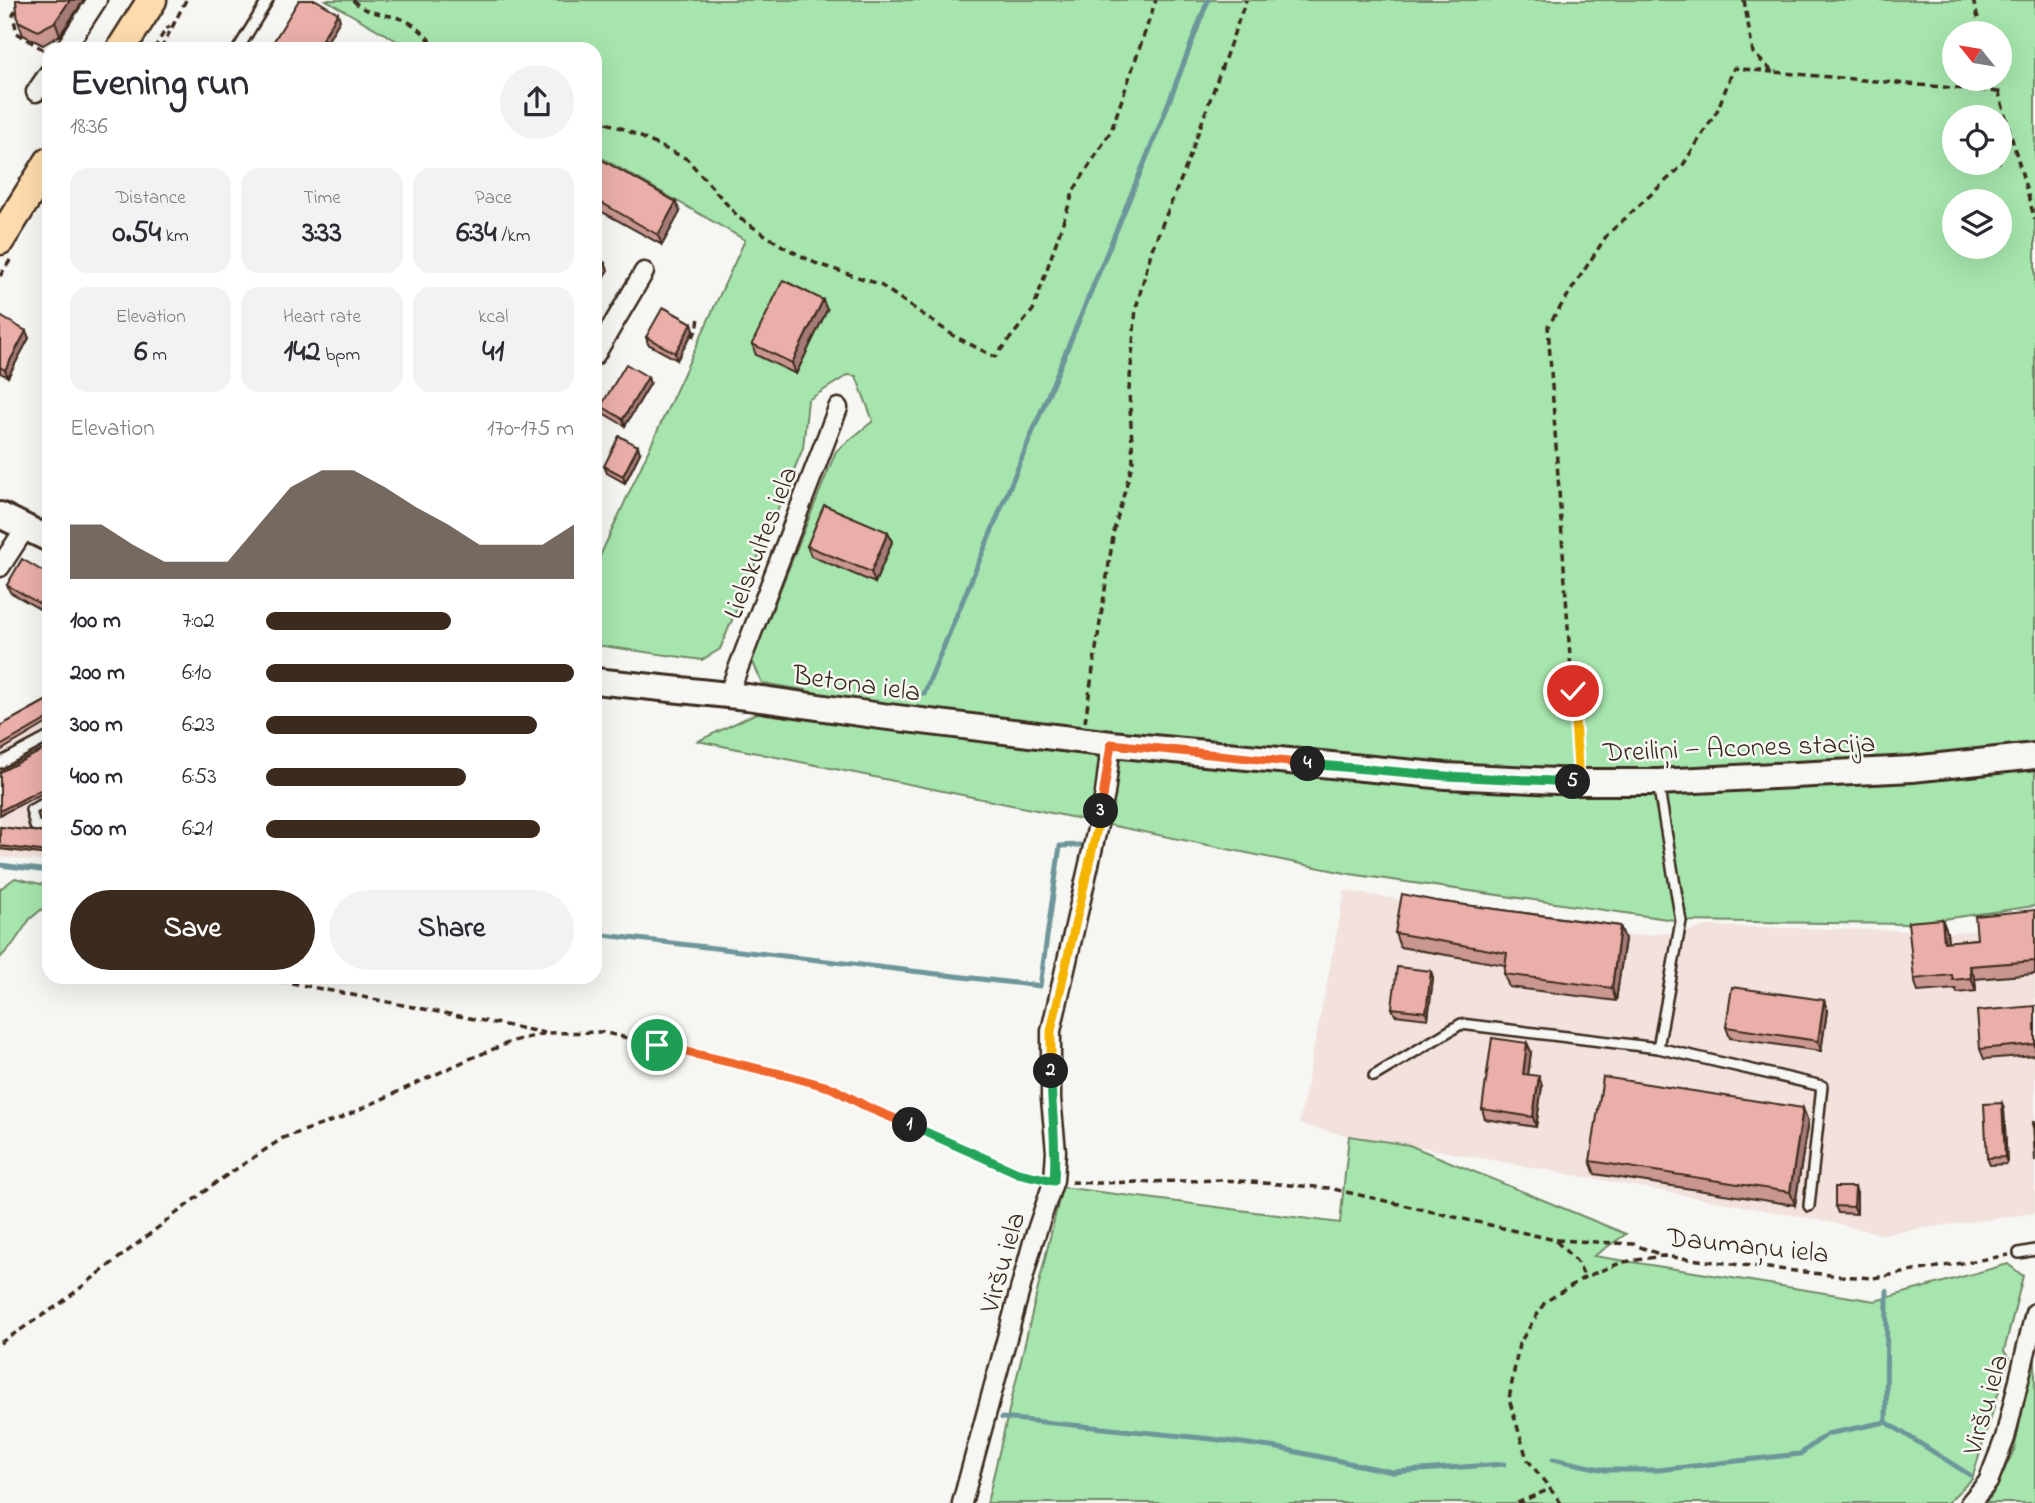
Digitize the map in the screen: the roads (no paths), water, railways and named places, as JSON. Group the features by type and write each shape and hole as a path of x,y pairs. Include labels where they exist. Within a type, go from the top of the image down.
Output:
{"main road":[{"path":"125,42 152,0"},
{"path":"1,235 42,175"},
{"path":"0,515 42,535"},
{"name":"Betona iela","path":"602,682 728,695 1111,744"},
{"name":"Dreiliņi — Acones stacija","path":"1111,744 1446,776 1579,782 1658,782 1912,769 2035,757"}],"street":[{"path":"70,42 97,0"},
{"path":"36,92 42,83"},
{"path":"602,343 644,272"},
{"name":"Lielskultes iela","path":"728,695 838,408"},
{"path":"0,566 26,527"},
{"name":"Viršu iela","path":"961,1503 1033,1242 1054,1181 1056,1151 1051,1099 1051,1031 1105,794 1111,744"},
{"name":"Viršu iela","path":"1970,1503 1988,1482 2005,1438 2035,1313"}],"lane":[{"path":"242,42 268,0"},
{"path":"0,762 42,741"},
{"path":"1658,782 1681,921 1658,1048"},
{"path":"42,804 31,810 35,826 42,826"},
{"path":"1374,1076 1461,1024 1658,1048 1822,1086 1809,1206"},
{"path":"2019,1253 2035,1251"}],"waterway":[{"path":"924,694 1160,125 1208,0"},
{"path":"602,935 1040,986 1060,846 1080,845"},
{"path":"0,865 42,870"},
{"path":"1887,1291 1886,1422 1970,1475"},
{"path":"1002,1418 1278,1448 1392,1472 1504,1464"},
{"path":"1553,1459 1605,1470 1658,1470 1800,1454 1827,1434 1886,1422"}]}
